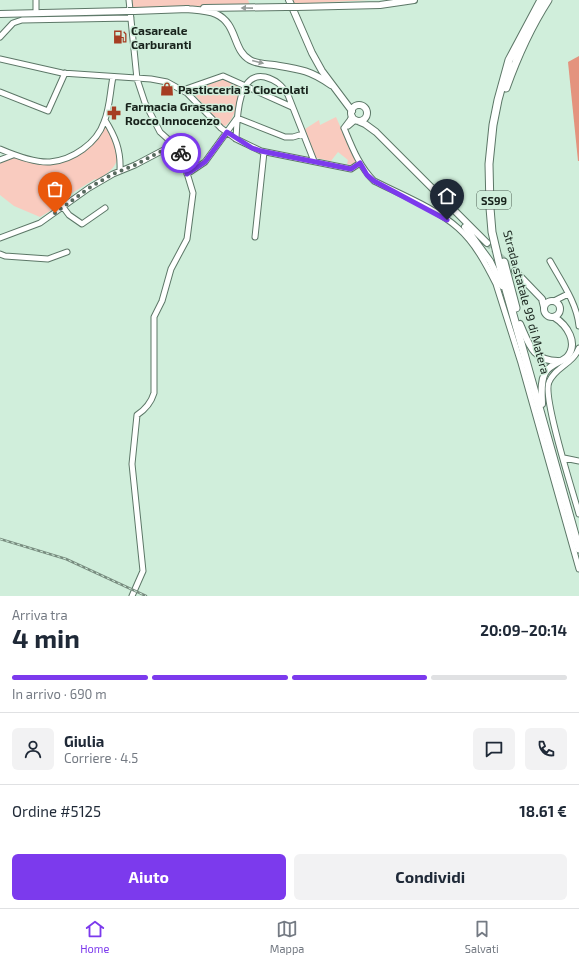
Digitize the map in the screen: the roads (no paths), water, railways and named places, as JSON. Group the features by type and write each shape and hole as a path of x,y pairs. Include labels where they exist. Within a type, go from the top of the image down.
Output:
{"highway":[{"name":"Strada statale 99 di Matera","path":"518,332 492,232 489,164 493,125 498,100 510,60 541,0"},
{"name":"Strada statale 99 di Matera","path":"542,404 500,249 495,220 494,174 498,116 511,73 534,23 548,0"},
{"name":"SS99","path":"518,332 579,549"},
{"name":"SS99","path":"542,404 579,535"}],"main road":[{"name":"SS99","path":"289,0 312,53 331,85 342,97 354,115 376,132"},
{"path":"334,6 369,2 373,0"},
{"path":"0,14 380,5 414,0"},
{"path":"186,9 211,12 224,19 230,26 242,54 249,60 257,63 305,70 321,77 331,85"},
{"path":"359,105 364,107 367,113 365,118 354,115 359,105"},
{"name":"SS99","path":"365,118 376,132 446,204 487,243"},
{"path":"446,204 496,270 518,332"},
{"name":"Strada statale 99 di Matera","path":"514,271 542,299 544,307"},
{"name":"Strada statale 99 di Matera","path":"542,299 556,301"},
{"path":"542,404 543,379 550,367 568,356 571,352 574,340 570,330 564,323 554,317 546,315 544,307 556,301 560,307 560,312 564,323"},
{"path":"554,317 560,312"},
{"path":"520,324 527,340 536,354 543,359 560,361"}],"street":[{"path":"35,15 36,0"},
{"path":"129,0 129,19 138,79 145,103 160,132 180,150 193,193 187,239 171,269 162,301 154,317 154,393 152,402 138,415 132,464 144,553 143,571 132,596"},
{"path":"0,36 16,21 35,15 129,19"},
{"path":"0,59 52,72 151,79 167,82 183,90 227,132 252,148 264,152 351,169 360,163"},
{"path":"0,92 48,111 66,73"},
{"path":"183,90 223,76 244,87 292,107"},
{"path":"236,139 237,118 244,87 247,82 252,77 260,76 273,79 283,86 314,161"},
{"path":"0,149 14,155 50,162 62,160 77,154 99,133 105,120 113,77"},
{"path":"354,115 344,128 367,175 374,181 447,220 464,233 474,246 496,284 523,370 579,569"},
{"path":"187,174 205,162 237,118"},
{"path":"237,118 285,137 303,134"},
{"path":"105,120 118,146 121,160 120,170"},
{"path":"0,238 40,224 89,188 120,170 135,165 173,145"},
{"path":"255,237 264,152"},
{"path":"0,160 14,155"},
{"path":"63,207 68,215 82,224 105,208"},
{"path":"0,254 5,256 48,259 67,252"},
{"path":"550,261 577,314 579,326"},
{"path":"556,301 568,294"},
{"path":"579,348 574,358 553,376 547,389 549,408 579,514"},
{"path":"564,458 579,461"}],"tunnel":[{"path":"487,243 515,271"}],"railway":[{"path":"0,539 66,559 146,596"}],"place":[{"name":"Casareale Carburanti","path":"120,37"},
{"name":"Pasticceria 3 Cioccolati","path":"167,89"},
{"name":"Farmacia Grassano Rocco Innocenzo","path":"114,113"}]}
